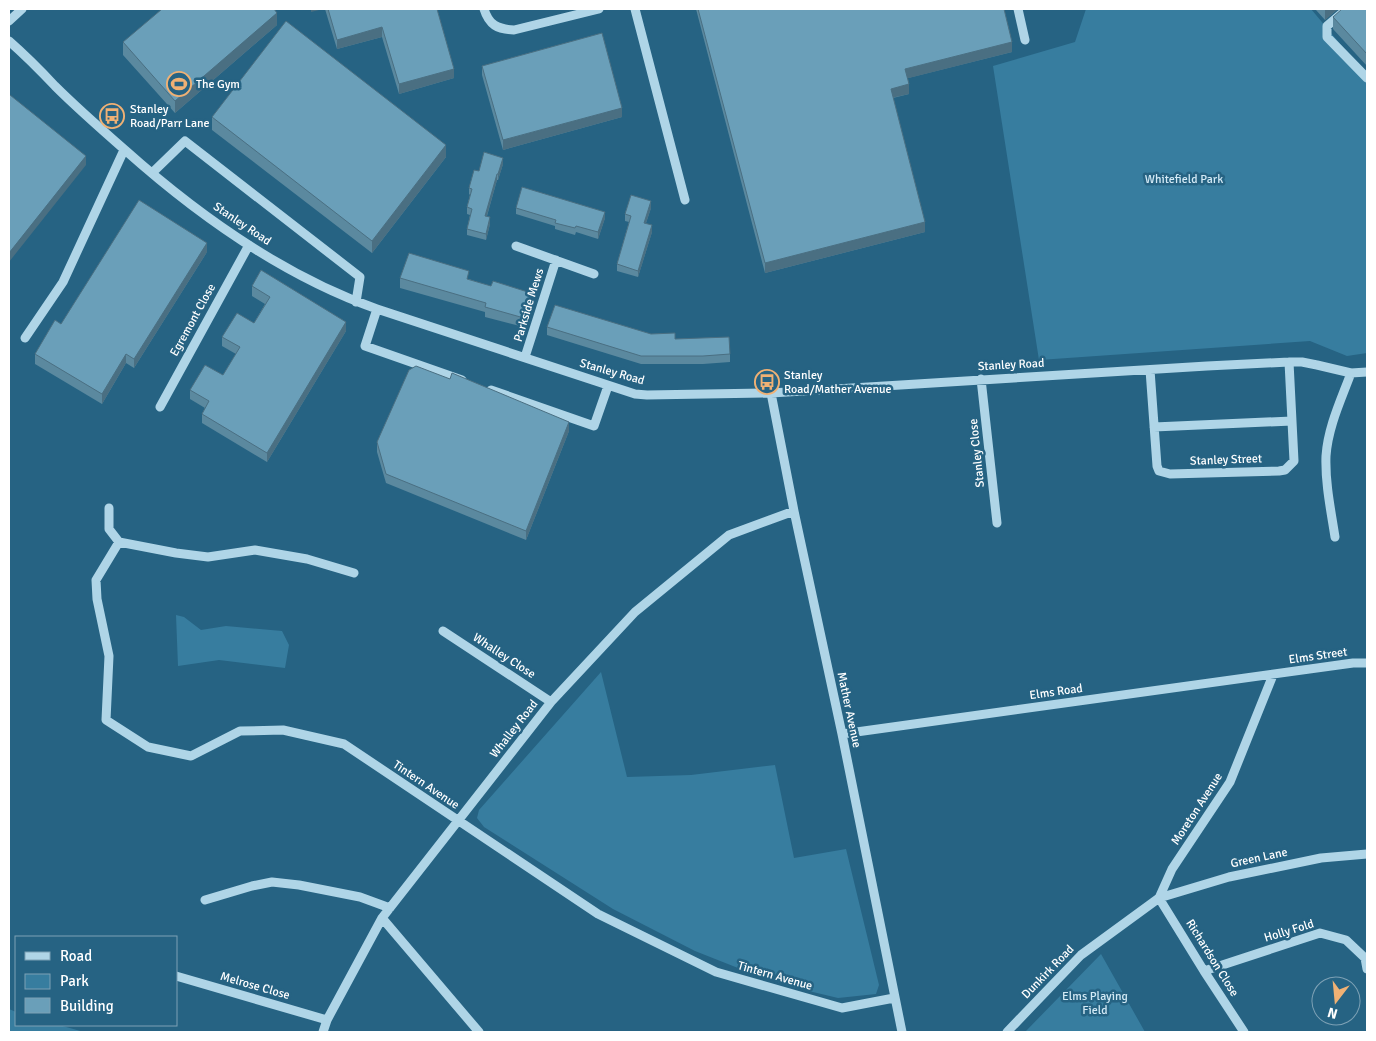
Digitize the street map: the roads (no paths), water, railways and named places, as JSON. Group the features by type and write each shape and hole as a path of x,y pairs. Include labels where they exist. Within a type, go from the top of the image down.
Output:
{"street":[{"path":"9,21 22,9"},
{"path":"484,9 487,18 493,26 514,30 599,9"},
{"path":"635,9 685,200"},
{"path":"1018,9 1025,40"},
{"path":"1342,13 1327,26 1327,38 1367,78"},
{"name":"Stanley Road","path":"9,41 124,150 198,210 249,245 304,278 356,302 635,394 771,392 1289,362 1317,364 1351,374 1367,372"},
{"path":"152,173 185,140 360,277 356,302"},
{"path":"25,338 64,282 124,150"},
{"name":"Egremont Close","path":"160,408 249,245"},
{"name":"Parkside Mews","path":"516,246 594,274"},
{"name":"Parkside Mews","path":"525,357 556,260"},
{"path":"377,309 365,346 594,426 608,386"},
{"name":"Stanley Street","path":"1150,370 1157,466 1160,471 1164,474 1279,471 1284,470 1294,461 1289,362"},
{"path":"1335,538 1326,456 1333,423 1351,374"},
{"name":"Stanley Close","path":"981,379 997,523"},
{"name":"Mather Avenue","path":"771,392 902,1032"},
{"path":"1154,427 1292,421"},
{"path":"109,508 109,529 119,542 208,557 255,550 307,560 354,573"},
{"name":"Whalley Road","path":"323,1032 327,1020 382,918 551,702 635,612 729,535 794,511"},
{"name":"Tintern Avenue","path":"119,542 96,580 97,599 108,656 106,720 148,747 191,756 240,731 283,730 344,744 598,914 716,972 842,1008 894,998"},
{"name":"Whalley Close","path":"443,631 551,702"},
{"name":"Elms Street","path":"1273,675 1353,663 1367,663"},
{"name":"Elms Road","path":"842,734 1273,675"},
{"name":"Moreton Avenue","path":"1158,898 1172,869 1230,782 1273,675"},
{"name":"Green Lane","path":"1158,898 1229,877 1321,858 1367,854"},
{"path":"204,900 272,882 299,885 360,897 390,908"},
{"name":"Richardson Close","path":"1158,898 1244,1032"},
{"name":"Dunkirk Road","path":"1007,1032 1081,955 1158,898"},
{"path":"382,918 479,1032"},
{"name":"Holly Fold","path":"1204,972 1320,934 1346,940 1365,958 1367,970"},
{"name":"Melrose Close","path":"178,977 327,1020"}],"place":[{"name":"The Gym","path":"179,84"},
{"name":"Stanley Road/Parr Lane","path":"112,116"},
{"name":"Stanley Road/Mather Avenue","path":"767,382"}],"park label":[{"name":"Whitefield Park","path":"1184,179"},
{"name":"Elms Playing Field","path":"1095,1003"}]}
